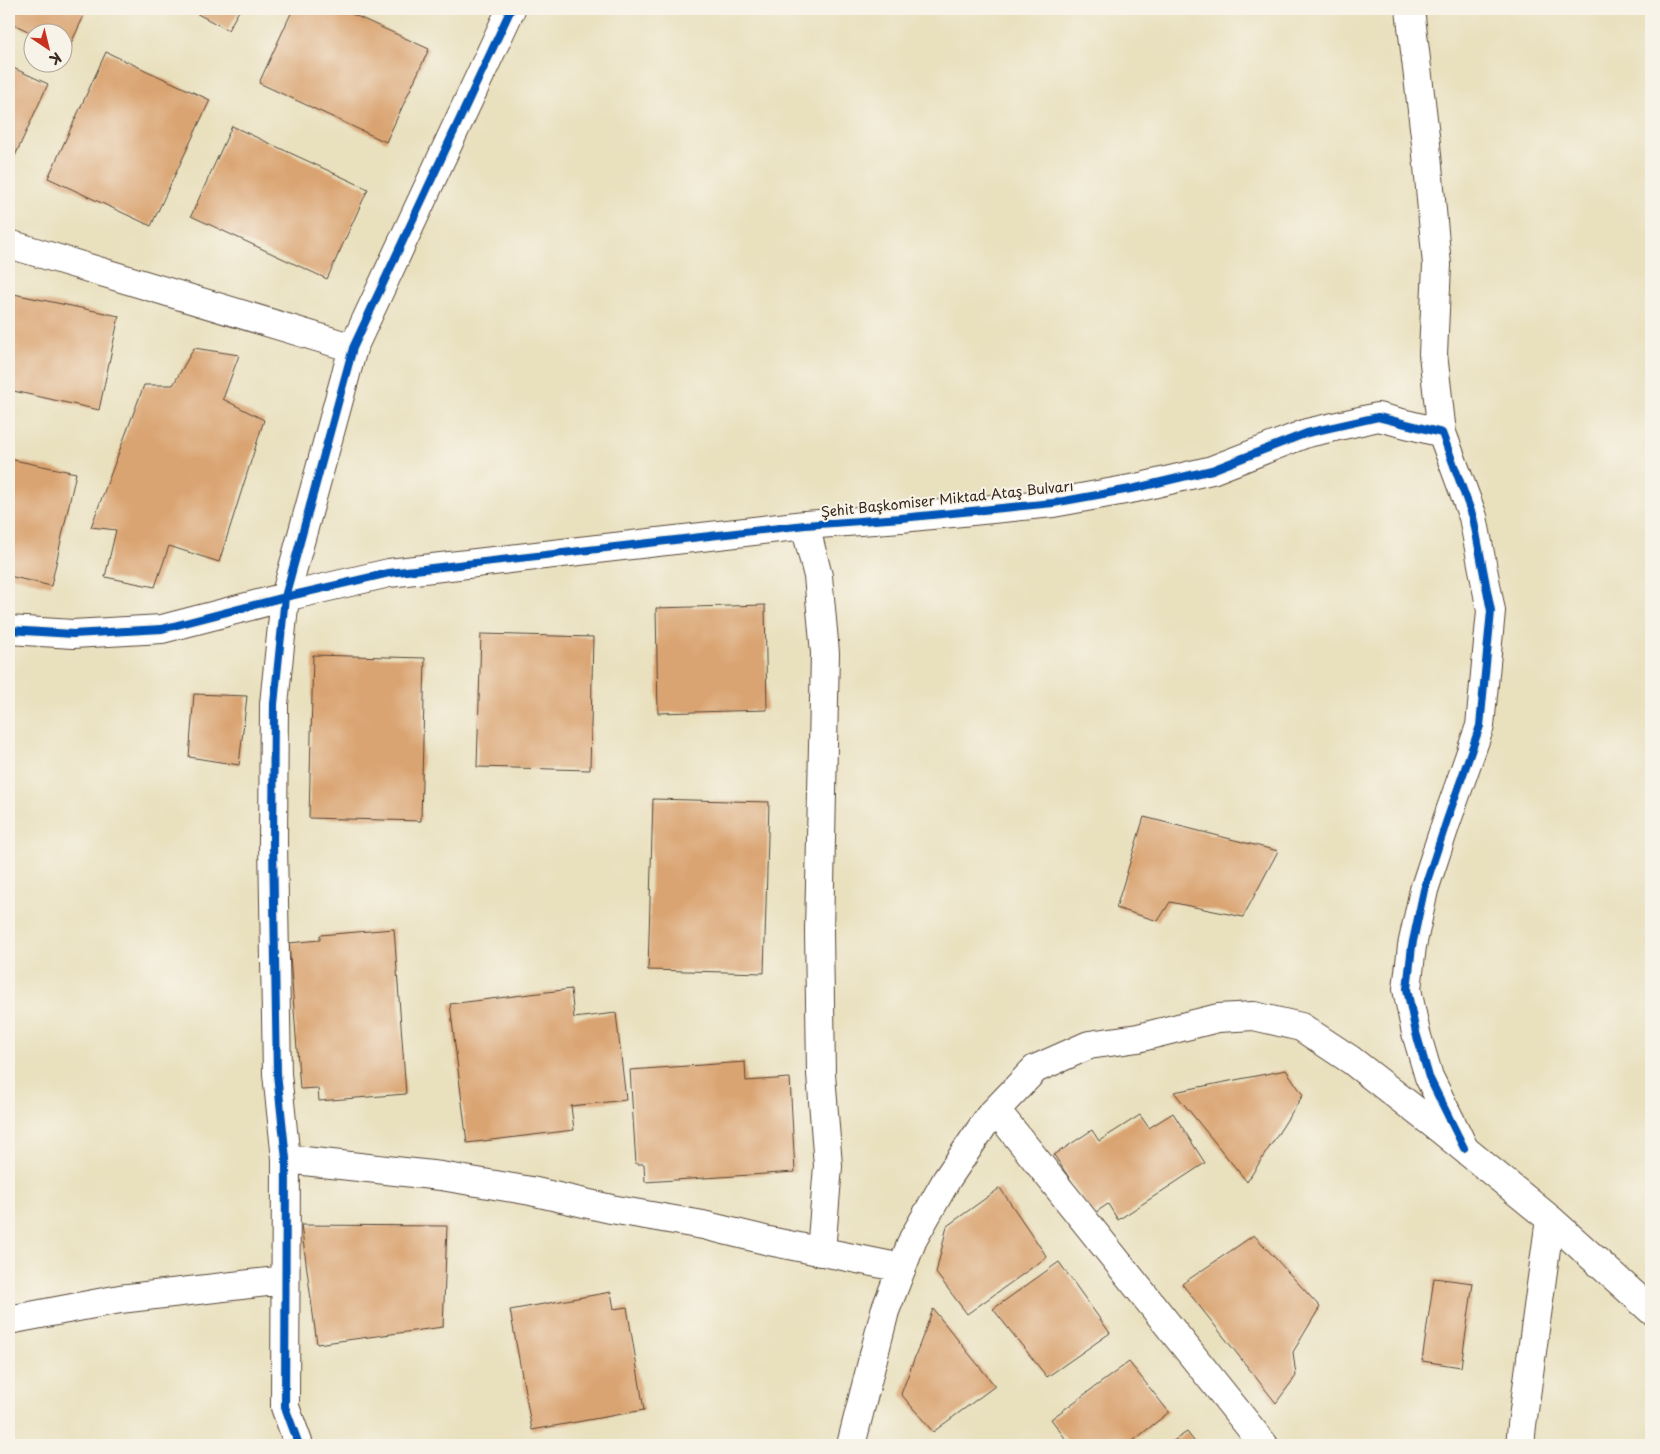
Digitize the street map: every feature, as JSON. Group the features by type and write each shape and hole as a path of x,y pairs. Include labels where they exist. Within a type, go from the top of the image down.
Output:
{"street":[{"path":"299,1445 285,1407 286,1159 277,1074 273,843 274,704 285,597 353,348 511,9"},
{"path":"1410,9 1426,144 1437,265 1433,354 1442,433 1473,517 1492,611 1480,726 1424,890 1412,946 1407,989 1416,1033 1429,1077 1464,1148"},
{"path":"9,244 353,348"},
{"name":"Şehit Başkomiser Miktad Ataş Bulvarı","path":"9,630 73,634 162,629 285,597 390,573 805,525 1044,504 1136,488 1212,470 1307,433 1378,417 1442,433"},
{"path":"805,525 818,576 825,653 820,1074 828,1166 821,1252"},
{"path":"851,1445 885,1311 913,1239 946,1179 988,1117 1035,1069 1090,1045 1138,1038 1218,1018 1254,1016 1301,1027 1351,1060 1464,1148 1550,1219 1651,1310"},
{"path":"996,1110 1264,1445"},
{"path":"286,1159 441,1176 703,1225 902,1268"},
{"path":"1520,1445 1550,1219"},
{"path":"9,1320 120,1299 285,1280"}],"building":[{"path":"9,9 87,9 72,41 72,22 22,22 22,28 9,22"},
{"path":"188,9 240,9 228,30"},
{"path":"293,9 341,9 429,49 386,142 259,83"},
{"path":"106,52 210,100 151,226 48,178"},
{"path":"9,66 48,84 9,169"},
{"path":"232,126 368,189 327,279 191,216"},
{"path":"9,293 119,316 99,410 9,390"},
{"path":"194,348 239,355 223,399 264,420 219,562 169,546 155,587 105,577 116,530 91,527 144,385 173,385"},
{"path":"9,459 76,473 51,586 9,576"},
{"path":"765,605 767,710 658,713 656,608"},
{"path":"481,634 593,637 590,770 477,767"},
{"path":"313,655 425,658 421,821 309,818"},
{"path":"194,694 247,696 239,765 189,757"},
{"path":"653,799 769,802 764,973 648,970"},
{"path":"1144,817 1278,851 1243,917 1170,902 1158,921 1116,908"},
{"path":"394,929 406,1094 319,1101 318,1088 300,1089 289,943 320,940 320,935"},
{"path":"571,989 574,1018 616,1013 626,1100 571,1106 574,1130 467,1143 450,1004"},
{"path":"745,1062 746,1081 790,1078 795,1172 645,1182 644,1164 636,1164 630,1070"},
{"path":"1286,1070 1303,1095 1247,1182 1174,1092"},
{"path":"1173,1113 1205,1163 1118,1220 1108,1204 1093,1214 1054,1155 1092,1130 1099,1141 1140,1115 1149,1128"},
{"path":"1000,1188 1047,1257 967,1314 936,1273 947,1226"},
{"path":"301,1225 447,1226 443,1327 317,1344"},
{"path":"1254,1235 1320,1307 1293,1352 1296,1376 1276,1403 1182,1284"},
{"path":"1059,1262 1110,1333 1047,1377 993,1309"},
{"path":"1434,1278 1473,1283 1461,1367 1422,1361"},
{"path":"611,1292 614,1309 627,1307 644,1410 532,1430 510,1310"},
{"path":"933,1309 995,1386 933,1432 901,1394"},
{"path":"1129,1362 1169,1412 1128,1445 1070,1445 1051,1419"},
{"path":"1187,1432 1197,1445 1167,1445"}],"cycle path":[{"path":"299,1445 285,1407 286,1159 277,1074 273,843 274,704 285,597 353,348 511,9"},
{"path":"9,630 73,634 162,629 285,597 389,573 805,525 901,518 1053,503 1136,488 1212,470 1307,433 1378,417 1442,433 1473,517 1491,611 1480,726 1424,890 1412,946 1407,989 1416,1033 1429,1077 1464,1148"}]}
